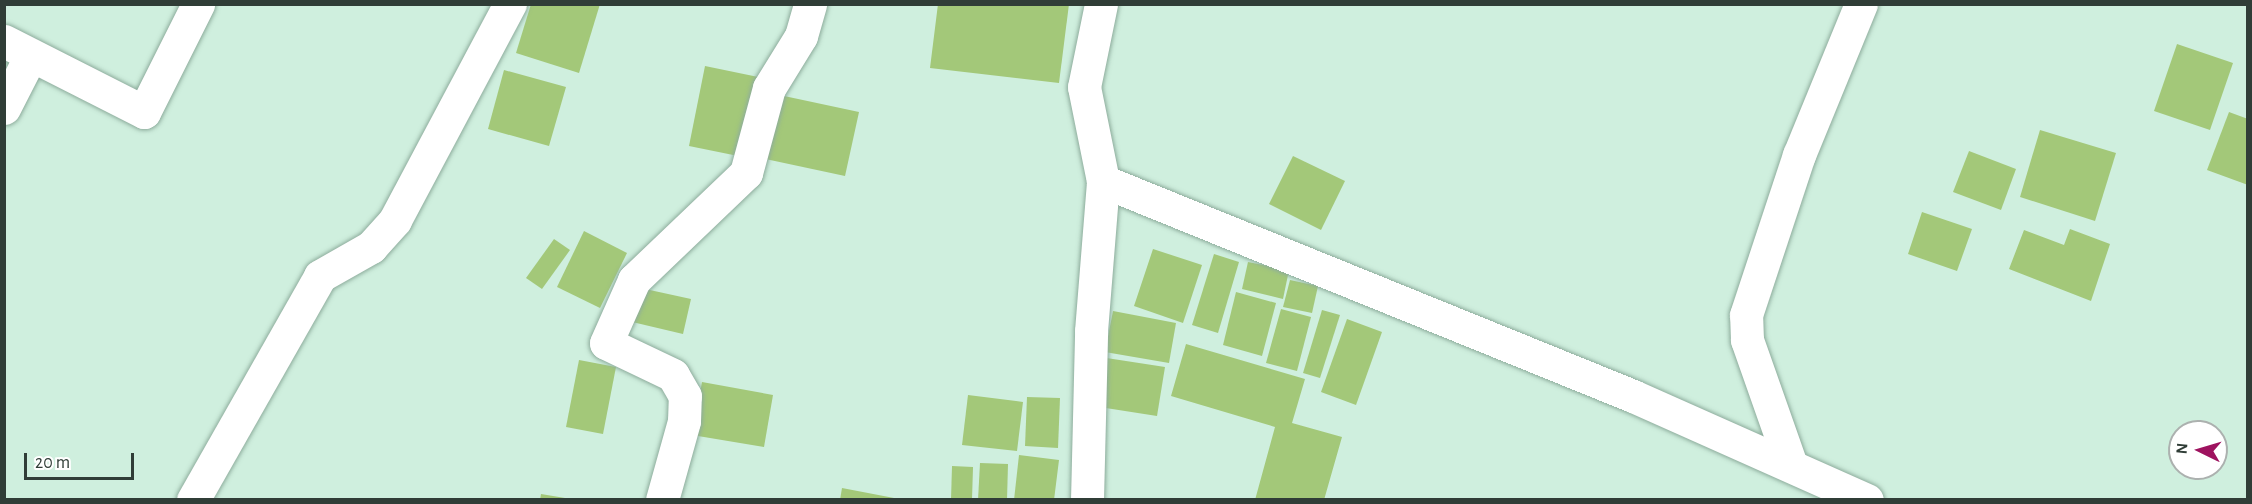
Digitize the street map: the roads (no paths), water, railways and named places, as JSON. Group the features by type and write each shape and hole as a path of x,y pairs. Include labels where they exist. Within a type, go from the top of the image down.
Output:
{"street":[{"path":"4,108 18,48 144,112 198,4"},
{"path":"194,500 320,276 371,247 395,220 510,4"},
{"path":"662,500 684,421 685,396 673,375 606,343 634,280 746,173 769,88 801,36 810,4"},
{"path":"1088,500 1091,331 1103,181 1084,87 1101,4"},
{"path":"1791,465 1747,340 1746,315 1798,155 1861,4"},
{"path":"1103,181 1791,465 1868,500"}]}
